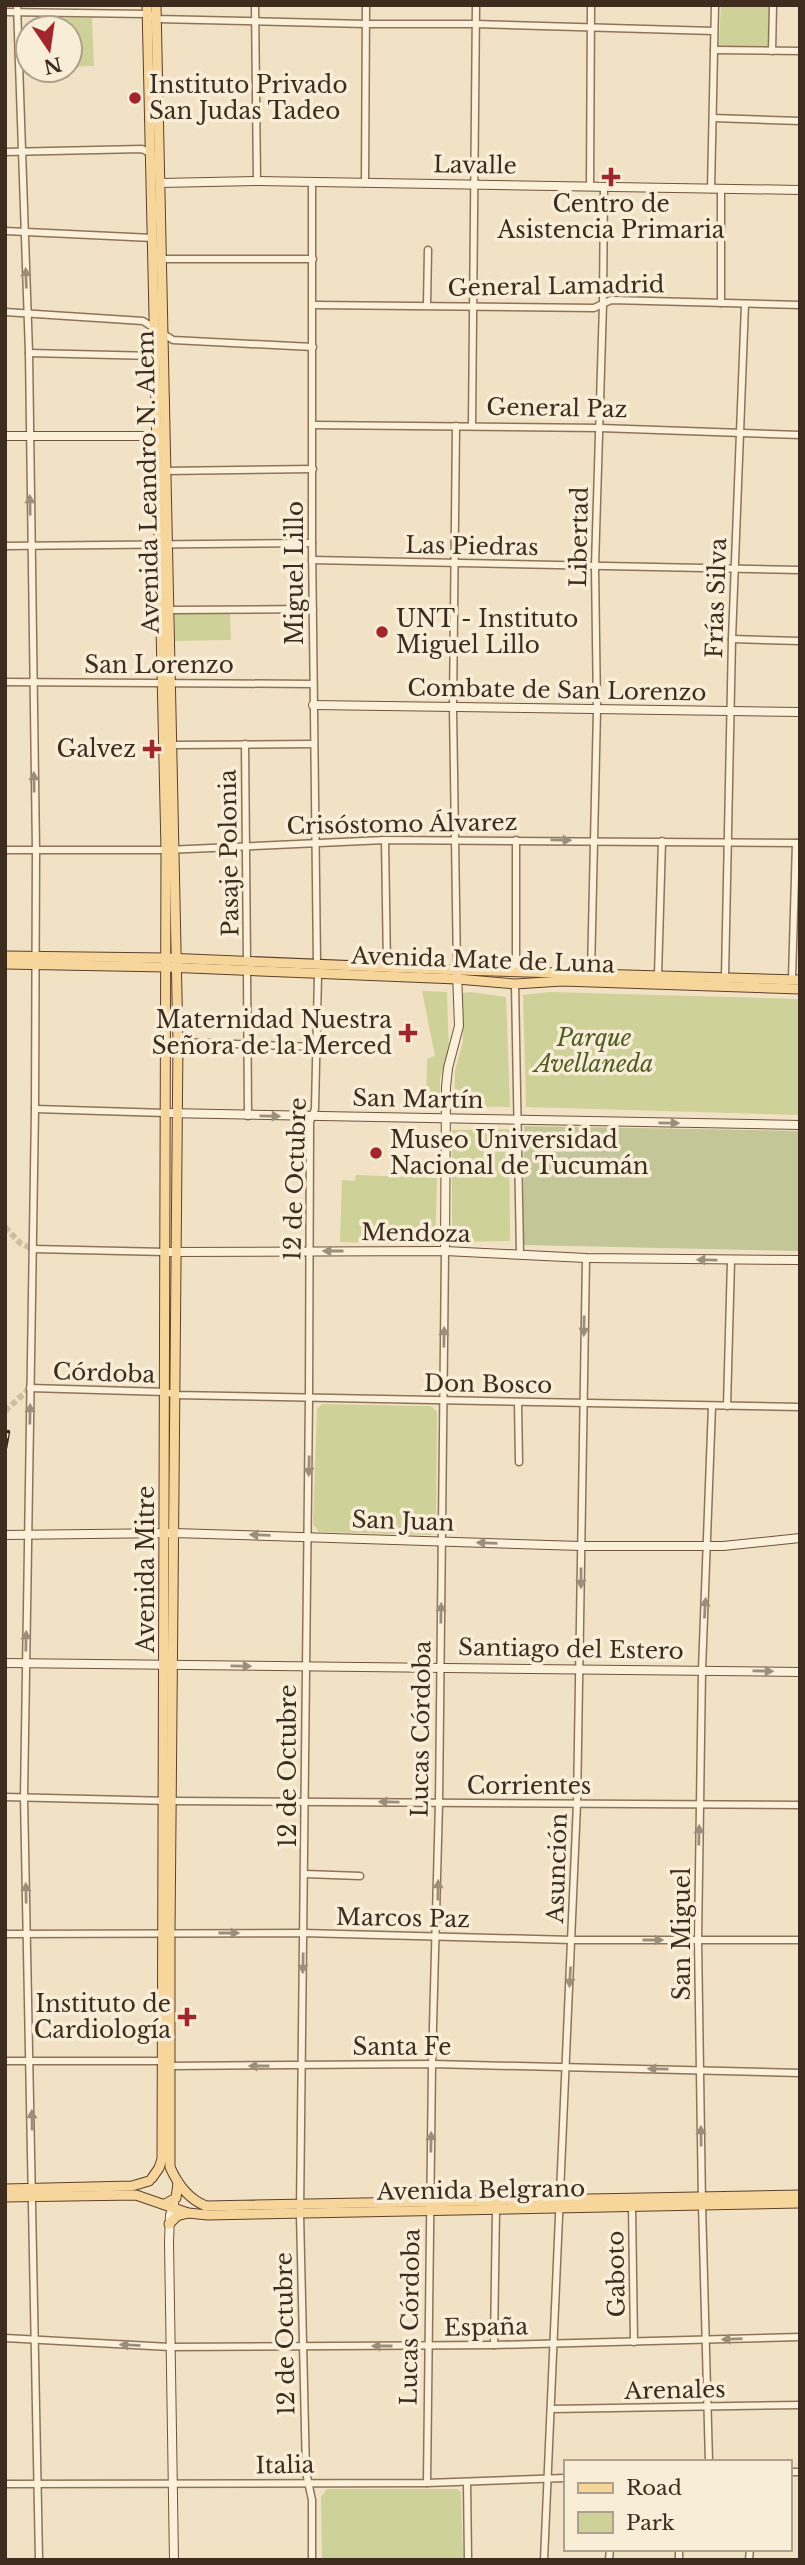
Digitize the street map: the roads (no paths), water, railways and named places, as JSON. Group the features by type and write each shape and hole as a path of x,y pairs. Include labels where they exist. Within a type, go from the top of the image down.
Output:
{"main road":[{"name":"Avenida Leandro N. Alem","path":"156,5 162,259 156,356 163,471 170,850 176,940 171,963"},
{"name":"Avenida Leandro N. Alem","path":"147,9 161,436"},
{"name":"Avenida Leandro N. Alem","path":"164,544 170,610 166,682 172,745 166,943 171,963"},
{"path":"176,940 181,953 196,960"},
{"path":"147,962 160,953 166,943"},
{"path":"5,956 36,960 171,963"},
{"path":"5,964 36,960"},
{"name":"Avenida Mate de Luna","path":"171,963 196,960 247,966 457,974 516,971 796,979"},
{"path":"147,962 158,973 166,990"},
{"name":"Avenida Mate de Luna","path":"171,963 205,969 247,966"},
{"name":"Avenida Mitre","path":"151,2179 162,2159 165,2063 171,1394 166,990 171,963"},
{"name":"Avenida Mitre","path":"171,963 177,991 178,1042 178,1114 171,1252"},
{"name":"Avenida Mate de Luna","path":"317,969 387,967 457,974 515,984 562,981 800,989"},
{"path":"177,991 177,983 182,975 205,969"},
{"name":"Avenida Mitre","path":"165,2063 170,2160 177,2180"},
{"path":"5,2189 33,2193 136,2195 171,2203 177,2180 166,2173 132,2186 33,2193 5,2197"},
{"path":"151,2179 148,2190 152,2199"},
{"name":"Avenida Belgrano","path":"177,2180 193,2200 206,2206 300,2209"},
{"name":"Avenida Belgrano","path":"171,2203 188,2213 702,2200 800,2195"},
{"name":"Avenida Belgrano","path":"430,2206 496,2209 559,2203 632,2206 702,2200 800,2203"},
{"path":"169,2224 177,2216 188,2213"}],"street":[{"path":"255,5 257,181"},
{"path":"365,183 366,5"},
{"path":"472,425 475,5"},
{"path":"590,186 591,5"},
{"path":"712,189 715,5"},
{"path":"772,51 773,5"},
{"path":"5,12 17,8 147,9 157,19 714,31"},
{"path":"17,8 29,353 36,850 35,1109 24,1797 39,2560"},
{"path":"714,50 800,51"},
{"path":"712,118 800,121"},
{"path":"5,152 142,149 160,162"},
{"name":"Lavalle","path":"160,183 257,181 800,190"},
{"name":"Miguel Lillo","path":"312,182 312,560 317,969"},
{"path":"152,190 160,183"},
{"name":"Libertad","path":"591,973 597,710 595,566 604,186"},
{"path":"721,303 722,190"},
{"path":"5,231 153,238"},
{"path":"427,305 428,250"},
{"path":"162,259 313,259"},
{"name":"General Lamadrid","path":"314,305 594,308 611,300 800,305"},
{"name":"Frías Silva","path":"725,977 732,639 745,304"},
{"path":"5,312 143,321 173,340 313,347"},
{"path":"29,353 156,356"},
{"name":"General Paz","path":"313,425 472,425 800,435"},
{"path":"456,426 453,707 457,974"},
{"path":"5,436 161,436"},
{"path":"163,471 313,469"},
{"path":"5,546 312,542"},
{"name":"Las Piedras","path":"312,560 800,570"},
{"path":"170,610 313,609"},
{"path":"732,639 800,641"},
{"name":"San Lorenzo","path":"5,682 313,684"},
{"name":"Combate de San Lorenzo","path":"313,705 800,712"},
{"name":"Pasaje Polonia","path":"245,744 248,1115"},
{"path":"172,745 314,744"},
{"name":"Crisóstomo Álvarez","path":"5,850 170,850 317,841 454,839 798,843"},
{"path":"385,840 387,967"},
{"path":"516,840 516,971"},
{"path":"658,975 662,841"},
{"path":"796,979 798,843"},
{"name":"12 de Octubre","path":"312,2560 312,2500 307,2482 300,2209 306,1800 310,1122 315,1109 317,969"},
{"name":"Lucas Córdoba","path":"427,2483 432,2064 437,1936 443,1542 445,1119 447,1075 459,1026 457,974"},
{"path":"515,984 520,1254"},
{"path":"178,1042 316,1047"},
{"name":"San Martín","path":"35,1109 312,1117 800,1125"},
{"name":"Mendoza","path":"33,1249 171,1252 445,1251 586,1258 800,1260"},
{"name":"Asunción","path":"544,2560 578,1804 586,1258"},
{"path":"727,1406 732,1261"},
{"name":"Córdoba","path":"30,1388 171,1394"},
{"name":"Don Bosco","path":"171,1394 800,1407"},
{"path":"518,1402 519,1462"},
{"name":"San Miguel","path":"709,2460 698,1940 702,1670 712,1406"},
{"name":"San Juan","path":"5,1535 169,1533 581,1546 708,1546 800,1538"},
{"name":"Santiago del Estero","path":"5,1663 800,1672"},
{"name":"Corrientes","path":"5,1797 167,1801 800,1805"},
{"path":"304,1874 360,1876"},
{"name":"Marcos Paz","path":"5,1934 303,1933 572,1940 800,1940"},
{"name":"Santa Fe","path":"5,2061 301,2066 432,2064 800,2073"},
{"path":"171,2203 170,2347 174,2560"},
{"name":"Gaboto","path":"632,2206 634,2342"},
{"path":"494,2345 496,2209"},
{"name":"España","path":"5,2337 170,2347 494,2345 800,2337"},
{"name":"Arenales","path":"551,2409 800,2405"},
{"name":"Italia","path":"5,2484 427,2483 564,2478"},
{"path":"467,2482 468,2560"}],"tunnel":[{"path":"5,1227 20,1243 33,1249"},
{"path":"5,1411 30,1388"}],"railway":[{"path":"5,1448 8,1432"}],"place":[{"name":"Instituto Privado San Judas Tadeo","path":"135,98"},
{"name":"Centro de Asistencia Primaria","path":"611,177"},
{"name":"UNT - Instituto Miguel Lillo","path":"382,632"},
{"name":"Galvez","path":"152,749"},
{"name":"Maternidad Nuestra Señora de la Merced","path":"408,1033"},
{"name":"Museo Universidad Nacional de Tucumán","path":"376,1153"},
{"name":"Instituto de Cardiología","path":"187,2017"}],"park label":[{"name":"Parque Avellaneda","path":"594,1051"}]}
